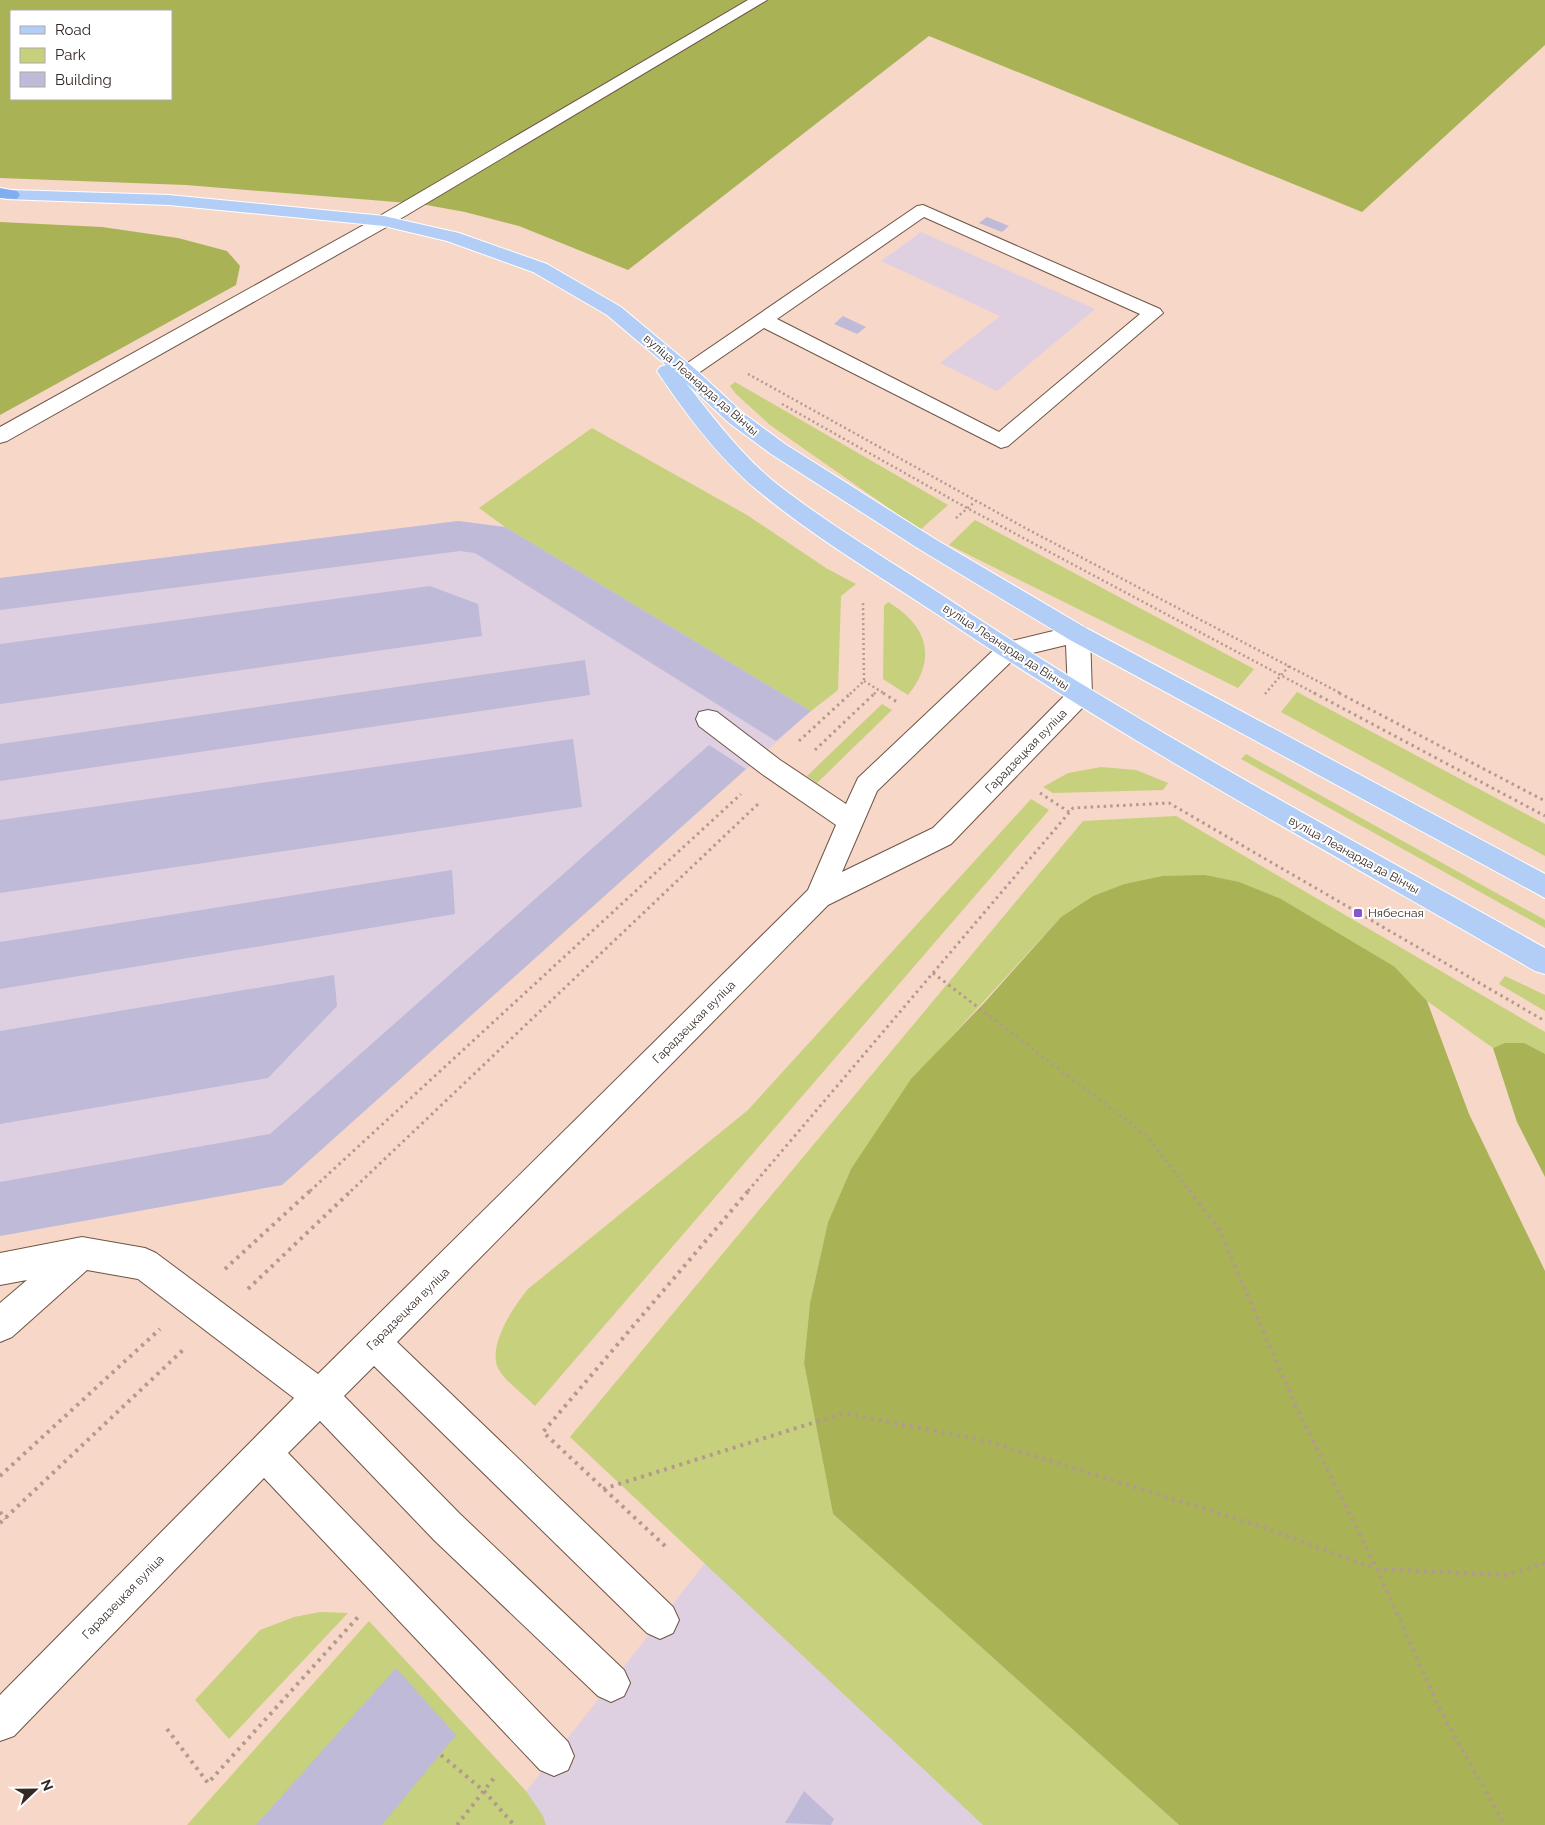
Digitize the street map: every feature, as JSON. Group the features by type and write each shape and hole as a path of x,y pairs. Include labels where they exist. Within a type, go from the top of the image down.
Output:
{"main road":[{"name":"вуліца Леанарда да Вінчы","path":"4,195 169,200 384,221 454,237 540,268 590,295 639,332 680,376 778,449 927,544 1078,634 1545,887"},
{"name":"вуліца Леанарда да Вінчы","path":"680,376 719,439 764,484 1008,650 1200,768 1545,962"}],"street":[{"path":"0,436 384,221 759,0"},
{"path":"680,376 923,210 1153,313 1001,441 764,320"},
{"path":"1008,650 1078,634 1080,695"},
{"name":"Гарадзецкая вуліца","path":"818,897 867,785 1008,650"},
{"name":"Гарадзецкая вуліца","path":"0,1722 320,1396 818,897 942,836 1080,695"},
{"path":"708,719 778,772 850,821"},
{"path":"0,1325 82,1253"},
{"path":"0,1269 82,1253 145,1264 320,1396 447,1527 611,1683"},
{"path":"374,1343 660,1620"},
{"path":"264,1453 554,1756"}],"path":[{"path":"713,355 976,501 1545,801"},
{"path":"781,404 967,508 1545,816"},
{"path":"967,508 976,501"},
{"path":"0,1524 205,1308 778,772 864,681 863,603"},
{"path":"1280,675 1289,666"},
{"path":"0,1476 205,1308 778,772 878,690"},
{"path":"665,1546 543,1432 1073,808 1169,803 1545,1021"},
{"path":"933,973 1147,1136 1218,1227 1297,1409 1377,1569 1440,1710 1505,1825"},
{"path":"603,1489 844,1413 986,1441 1263,1527 1377,1569 1506,1575 1545,1564"},
{"path":"0,1512 5,1518"},
{"path":"167,1729 208,1783 360,1614"},
{"path":"441,1755 484,1791 514,1825"},
{"path":"457,1825 494,1778"}],"shaded area":[{"path":"921,232 1095,309 997,391 940,363 1000,316 881,261"},
{"path":"458,521 505,527 811,711 282,1185 0,1236 0,578"},
{"path":"716,1549 1024,1825 256,1825 517,1803"}],"green space":[{"path":"0,0 1545,0 1545,45 1362,212 929,36 628,270 519,226 465,212 421,204 186,185 0,178"},
{"path":"0,222 102,227 178,238 227,251 240,266 236,285 0,415"},
{"path":"735,382 948,505 920,530 770,425 736,394 730,386"},
{"path":"592,428 747,515 826,568 856,584 841,596 838,690 811,711 505,527 479,508"},
{"path":"975,520 1254,669 1238,688 949,545"},
{"path":"888,602 912,621 924,643 923,668 908,695 883,679 884,606"},
{"path":"1297,692 1545,824 1545,856 1281,712"},
{"path":"882,704 892,710 817,783 807,776"},
{"path":"1246,754 1545,920 1545,928 1241,759"},
{"path":"1101,767 1136,770 1168,783 1163,790 1053,793 1043,787 1068,773"},
{"path":"1031,799 1049,810 535,1406 513,1386 501,1373 496,1364 498,1341 502,1329 515,1306 528,1289 748,1110"},
{"path":"1176,816 1545,1032 1545,1054 1519,1044 1507,1044 1493,1048 1427,1001 1395,967 1162,876 1124,884 1093,896 1061,917 940,1049 851,1169 828,1222 810,1303 804,1363 833,1514 1179,1825 983,1825 570,1437 1083,821"},
{"path":"1205,875 1239,882 1281,899 1395,967 1427,1001 1469,1114 1545,1271 1545,1825 1179,1825 833,1514 804,1363 810,1303 828,1222 851,1169 911,1079 985,1002 1061,917 1093,896 1124,884 1162,876"},
{"path":"1505,976 1545,995 1545,1011 1499,984"},
{"path":"1505,1043 1524,1043 1545,1054 1545,1177 1517,1122 1493,1048"},
{"path":"320,1612 348,1613 229,1739 195,1700 260,1630 294,1617"},
{"path":"369,1621 526,1791 543,1816 546,1825 187,1825"}],"building":[{"path":"987,217 1009,226 1002,232 979,223"},
{"path":"843,316 866,327 857,334 834,324"},
{"path":"458,521 505,527 811,711 776,741 475,553 460,551 0,610 0,578"},
{"path":"430,586 478,604 482,636 0,704 0,644"},
{"path":"585,660 590,695 0,781 0,744"},
{"path":"573,739 582,807 0,893 0,820"},
{"path":"709,745 746,769 282,1185 0,1236 0,1182 270,1134"},
{"path":"452,870 455,914 0,989 0,942"},
{"path":"334,975 337,1006 268,1078 0,1124 0,1031"},
{"path":"396,1668 456,1735 382,1825 256,1825"},
{"path":"804,1791 834,1819 831,1825 785,1823"}],"place":[{"name":"Нябесная","path":"1358,913"}]}
